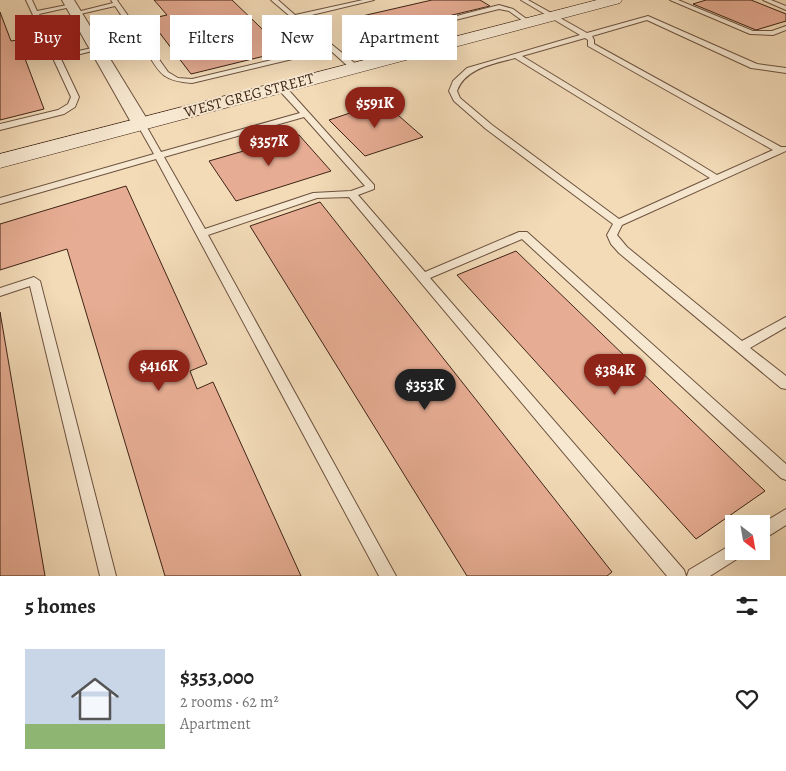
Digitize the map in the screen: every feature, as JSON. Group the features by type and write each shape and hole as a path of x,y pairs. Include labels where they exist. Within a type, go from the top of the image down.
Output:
{"main road":[{"name":"WEST GREG STREET","path":"0,161 615,0"}],"street":[{"path":"72,6 90,38"},
{"path":"103,60 141,124"}],"lane":[{"path":"29,0 35,13 72,6 115,2 124,15"},
{"path":"274,0 292,15"},
{"path":"303,15 371,0"},
{"path":"524,0 585,35 591,40 590,45 783,149"},
{"path":"672,0 752,33 772,33 786,28"},
{"path":"680,4 693,0"},
{"path":"766,0 786,8"},
{"path":"376,62 355,43 499,7 511,10 529,22"},
{"path":"618,223 489,127 457,99 452,91 461,77 470,70 516,55 648,18 754,66 762,68 774,66 786,71"},
{"path":"332,49 354,67"},
{"path":"516,55 716,178"},
{"path":"0,128 61,112 72,105 75,96 58,60"},
{"path":"155,60 165,74 176,80 192,81 280,60"},
{"path":"202,233 316,195 352,194 371,187 281,87"},
{"path":"0,201 305,114"},
{"path":"141,124 388,576"},
{"path":"783,149 618,223 612,235 615,242 786,384"},
{"path":"352,194 678,576"},
{"path":"422,277 523,234 786,473"},
{"path":"0,292 34,281 108,576"},
{"path":"741,347 786,321"},
{"path":"770,526 786,516"},
{"path":"696,576 725,557"}],"building":[{"path":"154,0 232,0 248,15 170,15 170,46 160,33 160,17 167,15"},
{"path":"432,0 480,0 490,6 452,15 366,15"},
{"path":"706,0 751,0 786,14 786,21 756,30 693,4"},
{"path":"0,12 11,41 15,40 15,60 26,60 44,109 0,120"},
{"path":"252,19 262,29 262,57 252,59"},
{"path":"180,60 248,60 191,74"},
{"path":"383,102 423,137 365,156 329,120"},
{"path":"299,135 331,171 236,201 209,161"},
{"path":"126,186 207,364 190,371 197,389 213,382 301,576 165,576 67,249 0,270 0,224"},
{"path":"320,202 612,572 607,576 467,576 250,226"},
{"path":"516,251 765,491 730,515 725,515 725,519 696,539 457,275"},
{"path":"0,312 45,576 0,576"}]}
